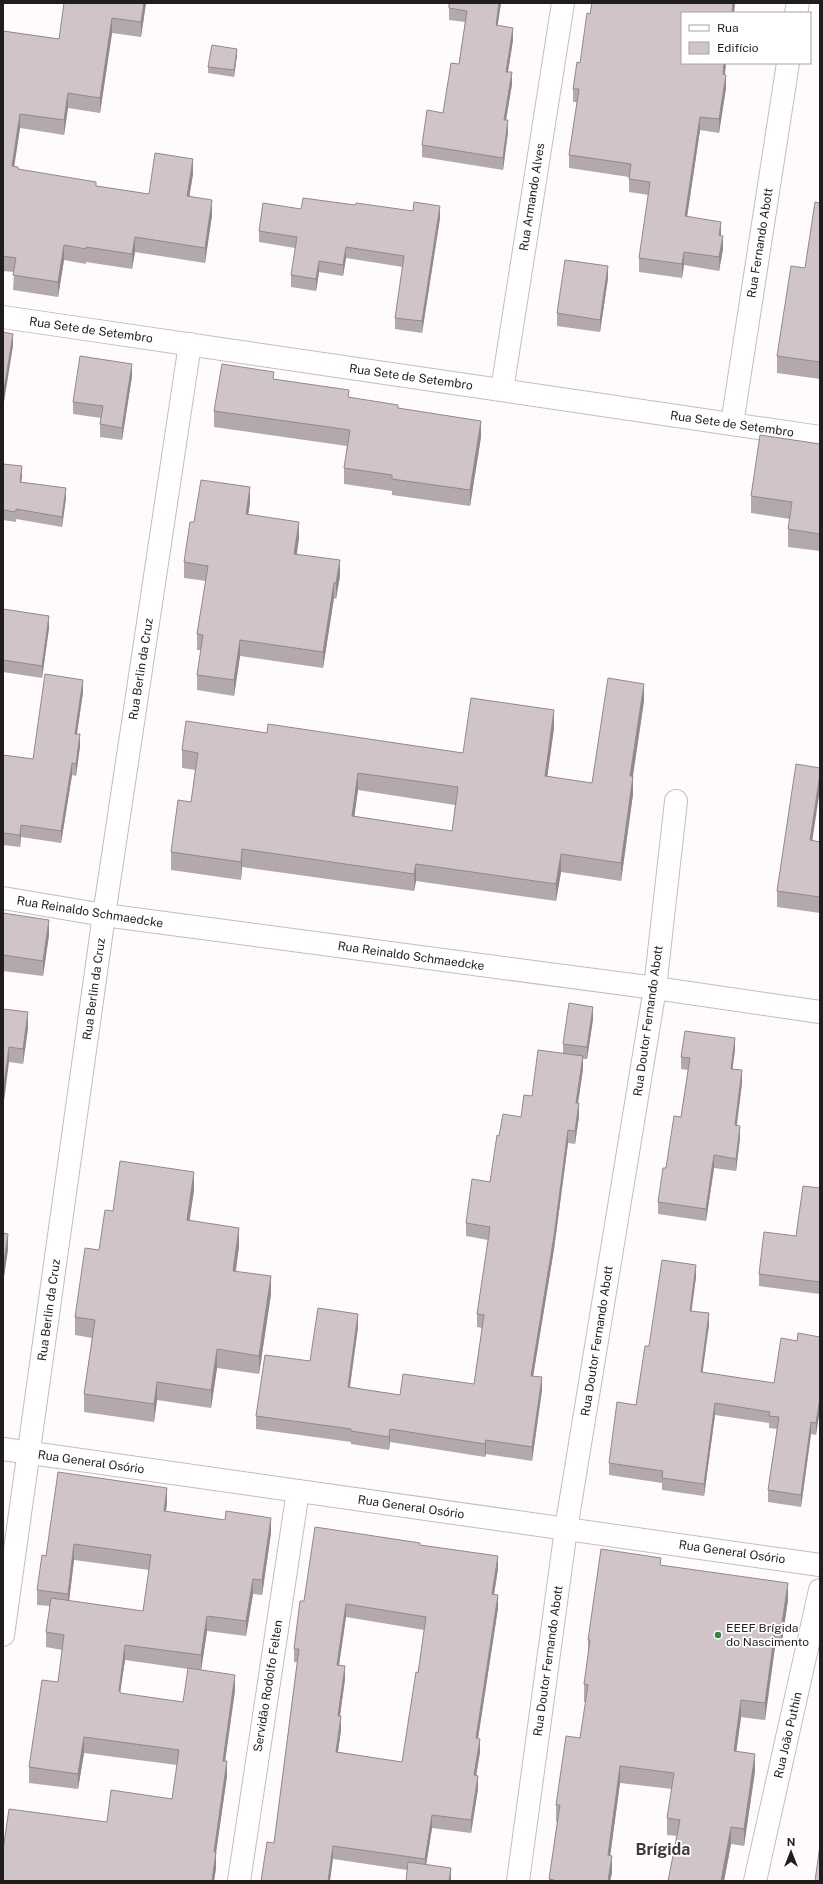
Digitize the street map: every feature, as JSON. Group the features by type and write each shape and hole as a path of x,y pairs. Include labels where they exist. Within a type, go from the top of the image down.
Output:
{"street":[{"name":"Rua Armando Alves","path":"502,390 562,3"},
{"name":"Rua Fernando Abott","path":"732,424 788,64"},
{"name":"Rua Sete de Setembro","path":"3,317 820,437"},
{"name":"Rua Berlin da Cruz","path":"3,1635 104,915 190,344"},
{"name":"Rua Doutor Fernando Abott","path":"518,1881 566,1529 655,988 676,801"},
{"name":"Rua Reinaldo Schmaedcke","path":"3,898 104,915 655,988 820,1012"},
{"name":"Rua General Osório","path":"3,1450 820,1565"},
{"name":"Servidão Rodolfo Felten","path":"239,1881 298,1491"},
{"name":"Rua João Puthin","path":"755,1881 820,1590"}],"building":[{"path":"64,3 144,3 141,22 112,18 100,98 68,93 64,120 20,114 12,166 18,167 18,169 96,182 96,186 149,194 155,153 193,159 187,196 212,200 205,248 135,237 132,254 64,245 58,282 13,275 16,258 3,256 3,31 59,39"},
{"path":"449,3 499,3 496,25 513,28 506,72 512,72 504,120 508,120 503,158 422,145 427,110 443,113 451,63 459,64 467,11 449,8"},
{"path":"592,3 733,3 732,12 681,12 681,64 724,64 723,74 726,75 719,119 700,117 685,216 721,222 719,235 723,236 719,257 684,252 682,264 639,258 650,182 629,179 631,164 569,155 579,89 573,89 577,62 580,63 587,13 590,14"},
{"path":"212,45 237,49 234,70 208,67"},
{"path":"303,198 355,205 356,203 413,211 414,202 440,206 422,321 395,318 404,256 346,247 343,265 319,261 316,279 291,275 297,237 259,231 263,203 301,209"},
{"path":"815,202 820,203 820,362 777,356 791,266 805,268"},
{"path":"565,260 608,266 600,320 557,313"},
{"path":"3,332 13,334 3,396"},
{"path":"80,356 132,364 122,428 100,424 103,406 73,402"},
{"path":"222,364 274,372 273,379 349,390 348,397 398,405 398,408 481,421 470,490 392,479 392,475 344,468 350,430 214,411"},
{"path":"760,435 820,444 820,534 788,529 792,502 751,496"},
{"path":"3,464 22,466 20,482 66,488 62,517 16,509 16,512 3,510"},
{"path":"201,480 250,487 246,514 299,522 294,554 340,560 336,583 334,583 323,652 240,640 234,680 197,675 203,635 197,634 208,566 184,562 190,522 194,522"},
{"path":"3,609 49,616 42,666 3,660"},
{"path":"45,674 83,680 75,734 80,734 76,764 72,763 61,831 21,825 20,835 3,833 3,755 33,759"},
{"path":"608,678 644,684 630,776 633,776 621,863 561,854 556,884 416,864 414,874 242,849 241,862 171,852 178,800 191,802 198,753 182,750 186,721 267,733 268,724 463,753 471,698 554,710 545,776 592,783","holes":["358,773 458,787 452,831 352,816"]},
{"path":"796,764 820,768 810,840 820,842 820,897 777,891"},
{"path":"3,913 49,920 43,961 3,955"},
{"path":"569,1003 593,1007 587,1047 563,1044"},
{"path":"3,1009 28,1012 23,1049 9,1047 3,1093"},
{"path":"685,1031 735,1038 731,1069 742,1070 735,1125 740,1126 736,1159 714,1155 706,1209 658,1202 663,1168 666,1168 674,1116 681,1117 690,1058 681,1057"},
{"path":"538,1050 583,1056 576,1103 579,1103 575,1131 568,1130 554,1236 531,1376 542,1377 532,1447 486,1440 485,1444 390,1429 389,1437 351,1431 351,1429 256,1416 265,1355 310,1361 318,1308 358,1314 348,1387 400,1395 403,1374 474,1384 484,1315 477,1314 490,1227 466,1223 472,1179 490,1182 497,1135 499,1136 503,1114 521,1117 524,1095 532,1096"},
{"path":"120,1161 194,1172 187,1220 239,1228 233,1271 271,1276 259,1356 217,1349 211,1390 157,1382 154,1404 84,1394 95,1320 75,1317 85,1248 99,1250 105,1210 113,1211"},
{"path":"803,1186 820,1188 820,1282 759,1274 764,1232 796,1236"},
{"path":"3,1233 8,1234 3,1269"},
{"path":"662,1260 696,1265 690,1311 709,1313 701,1372 774,1383 781,1338 797,1341 798,1333 820,1337 820,1398 816,1423 811,1422 801,1495 768,1490 779,1417 769,1416 770,1412 715,1403 704,1484 662,1478 663,1471 609,1463 617,1402 636,1405 645,1346 649,1346"},
{"path":"58,1472 167,1488 164,1511 225,1520 226,1511 271,1518 262,1580 253,1579 246,1621 207,1616 201,1655 125,1645 119,1691 120,1693 183,1702 188,1668 235,1675 223,1761 227,1761 214,1852 216,1852 212,1881 3,1881 3,1850 9,1809 107,1822 111,1790 172,1799 179,1750 84,1737 78,1774 29,1767 42,1680 58,1682 64,1635 46,1632 51,1598 143,1611 151,1555 74,1544 68,1594 37,1590 42,1555 46,1556"},
{"path":"315,1527 420,1543 420,1545 498,1556 492,1594 498,1595 476,1738 480,1739 474,1775 478,1776 471,1820 432,1815 425,1859 333,1846 328,1881 261,1881 267,1842 274,1843 299,1649 294,1649 300,1601 304,1601","holes":["346,1604 426,1617 418,1673 416,1672 402,1762 336,1752 341,1716 338,1716 345,1666 337,1665"]},
{"path":"601,1549 661,1558 660,1565 788,1583 781,1630 775,1630 765,1703 741,1700 734,1751 755,1754 744,1829 731,1827 721,1881 668,1881 680,1820 667,1818 674,1773 620,1766 608,1855 612,1856 608,1881 554,1881 549,1879 560,1805 556,1805 566,1736 580,1738 588,1685 584,1684 590,1640 588,1640"},
{"path":"820,1845 820,1881 815,1881"},
{"path":"408,1862 451,1868 449,1881 406,1881"}],"place":[{"name":"EEEF Brígida do Nascimento","path":"718,1635"}],"district":[{"name":"Brígida","path":"663,1849"}]}
